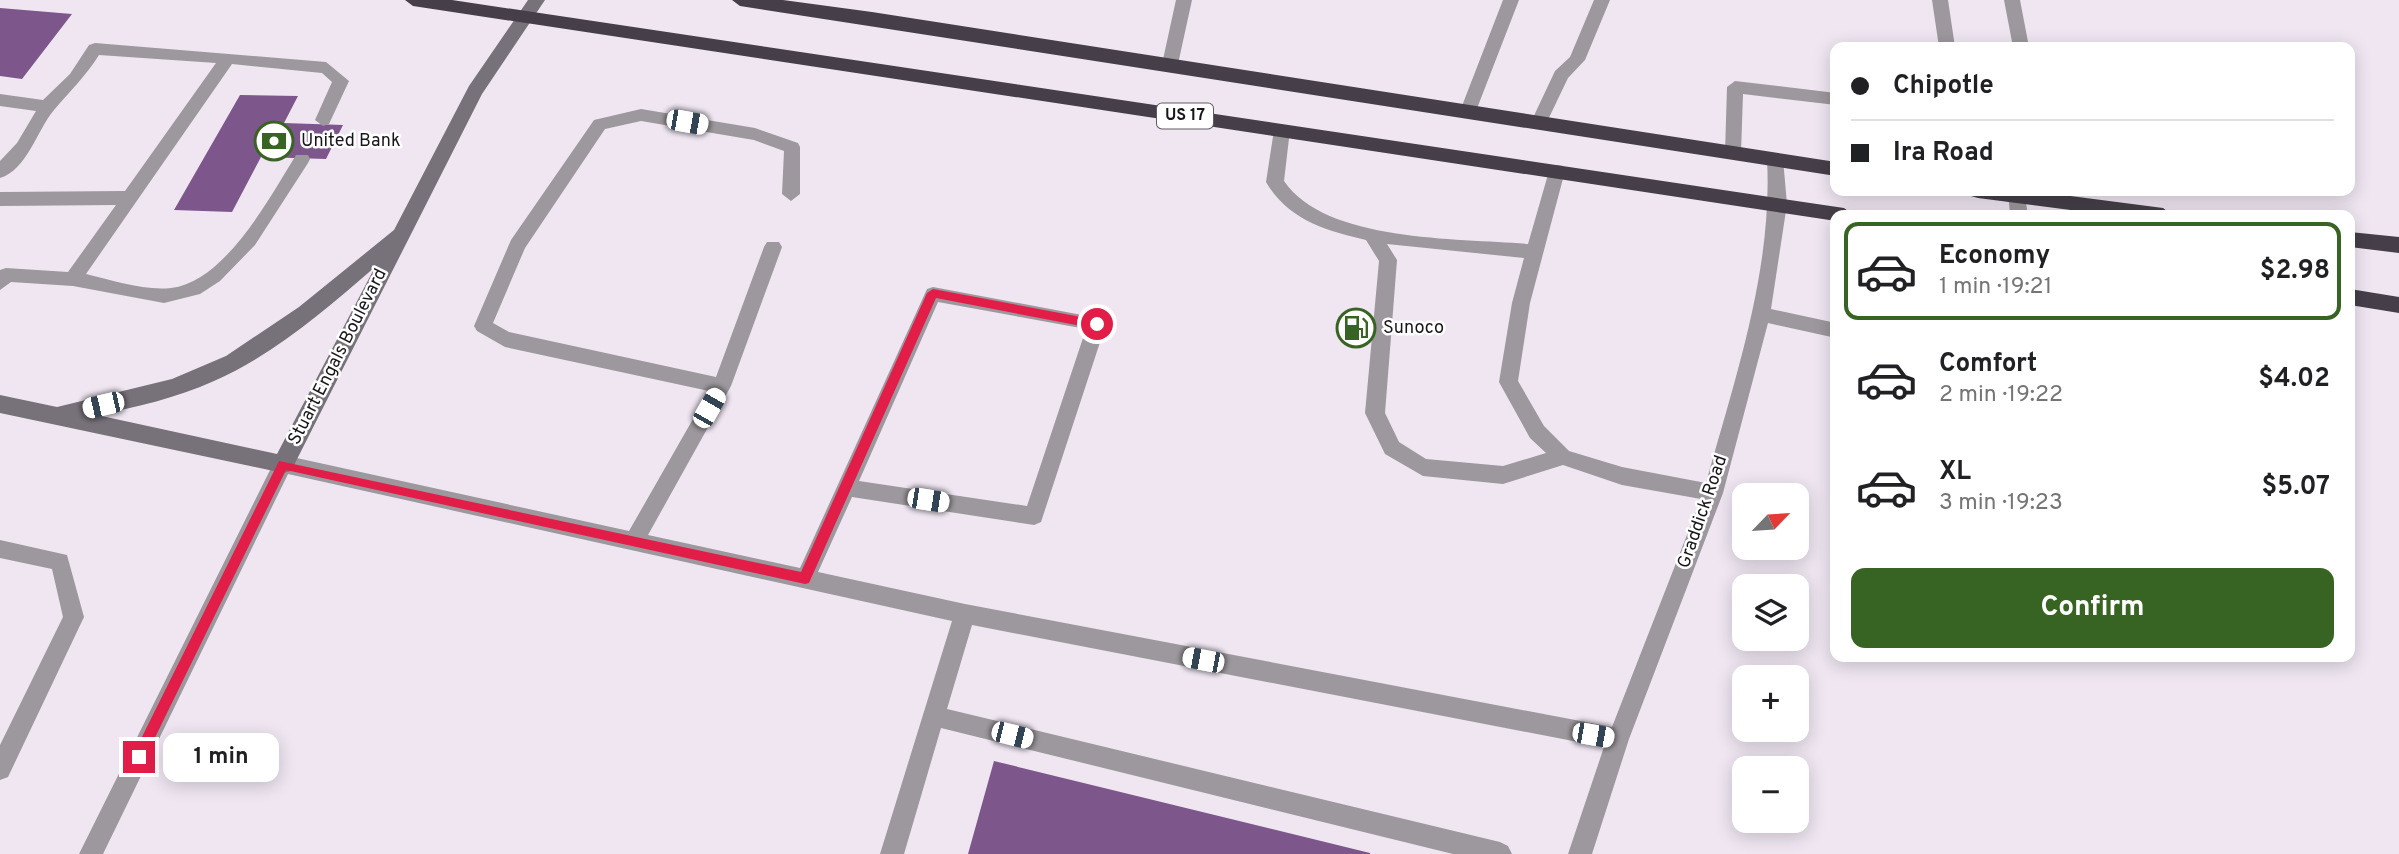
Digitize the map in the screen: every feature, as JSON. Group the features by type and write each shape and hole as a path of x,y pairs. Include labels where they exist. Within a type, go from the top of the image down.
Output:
{"highway":[{"name":"US 17","path":"413,0 1830,213"},
{"path":"740,0 816,5 1830,168"},
{"path":"1998,196 2018,201 2111,210"},
{"path":"2355,240 2399,245"},
{"path":"2355,299 2399,305"}],"street":[{"name":"Stuart Engals Boulevard","path":"0,404 283,464 475,91 537,0"},
{"path":"54,416 151,394 206,375 255,349 312,309 404,230"}],"lane":[{"path":"1170,64 1184,0"},
{"path":"1468,111 1511,0"},
{"path":"1539,122 1561,75 1577,60 1602,0"},
{"path":"1940,0 1946,42"},
{"path":"2012,0 2020,42"},
{"path":"0,172 23,147 47,107 76,78 95,49 326,68 341,81 323,120"},
{"path":"73,279 228,58"},
{"path":"1733,153 1735,88 1830,99"},
{"path":"0,100 47,107"},
{"path":"722,386 505,339 483,326 517,245 600,124 641,115 755,134 792,148 791,194"},
{"path":"1282,130 1275,182 1291,203 1327,222 1372,235 1535,252"},
{"path":"2,277 73,279 171,296 199,288 252,239 302,159"},
{"name":"Graddick Road","path":"1580,854 1618,739 1713,493 1761,314 1779,204 1775,159"},
{"path":"1557,171 1521,303 1508,382 1537,432 1563,457 1622,476 1713,493"},
{"path":"0,199 130,198"},
{"path":"1372,235 1388,260 1375,413 1392,448 1423,467 1503,475 1563,457"},
{"path":"634,541 722,386 748,308 773,247"},
{"path":"805,579 933,293 1097,324 1034,516 848,488"},
{"path":"1761,314 1830,330"},
{"path":"91,854 283,464 965,614 1618,739"},
{"path":"0,549 60,562 74,617 0,769"},
{"path":"892,854 965,614"},
{"path":"934,716 1500,854"}],"building":[{"path":"0,8 72,14 22,79 0,76"},
{"name":"United Bank","path":"240,95 298,96 284,123 343,125 326,159 261,157 232,212 174,210"},
{"path":"994,761 1370,853 1370,854 968,854"}],"place":[{"name":"United Bank","path":"274,141"},
{"name":"Sunoco","path":"1356,328"}],"route":[{"path":"139,757 283,464 805,579 933,293 1097,324"}]}
